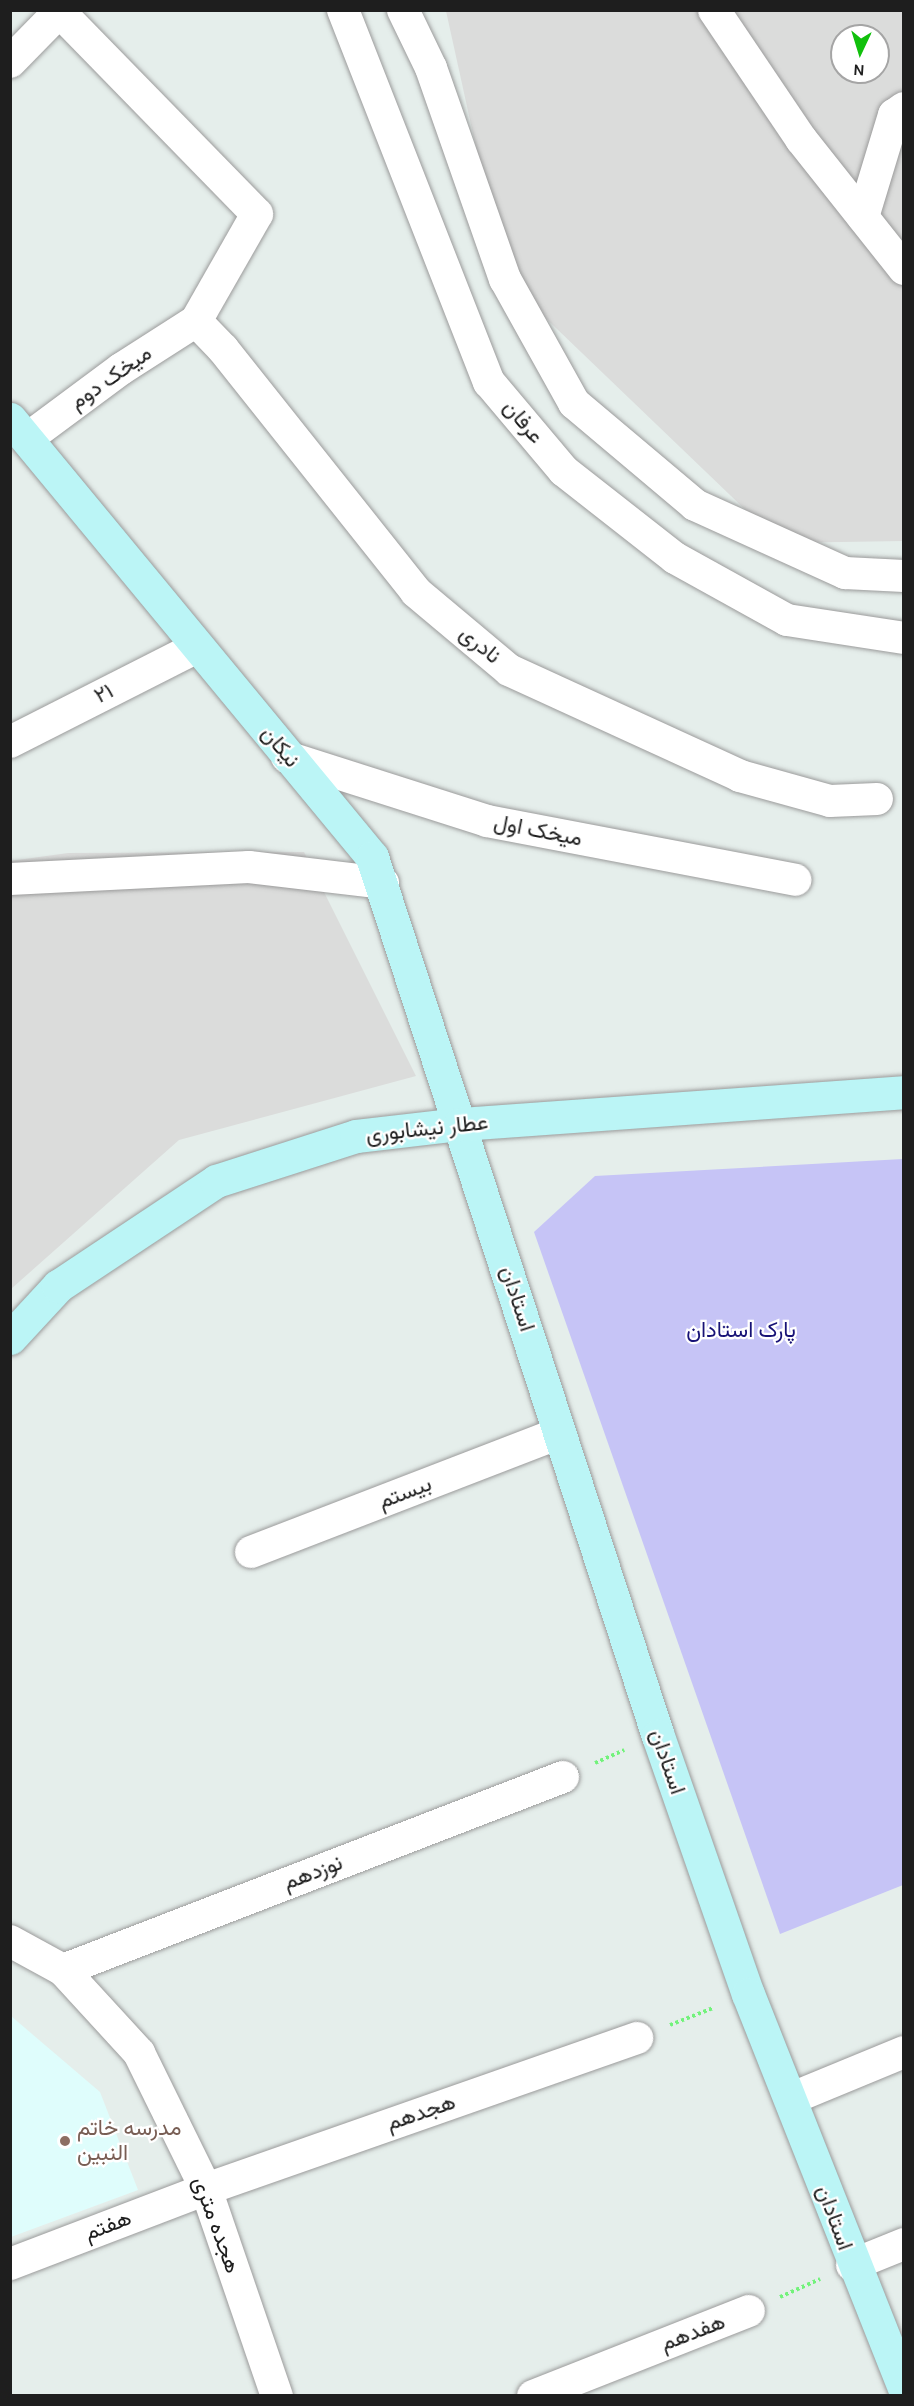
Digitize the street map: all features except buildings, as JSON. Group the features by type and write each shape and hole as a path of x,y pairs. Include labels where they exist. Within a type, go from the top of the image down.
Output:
{"main road":[{"name":"نیکان","path":"19,428 287,757 372,857 383,883 460,1124"},
{"name":"عطار نیشابوری","path":"10,1338 58,1286 216,1181 356,1136 460,1124 903,1092"},
{"name":"استادان","path":"460,1124 658,1736 748,1994 852,2265 903,2388"}],"street":[{"name":"عرفان","path":"343,10 489,382 564,471 675,558 787,620 903,638"},
{"path":"403,10 431,68 505,279 574,403 695,505 845,573 903,576"},
{"path":"714,10 801,139 903,269"},
{"path":"10,62 59,11 257,214 196,321"},
{"path":"863,218 894,115 903,108"},
{"name":"میخک دوم","path":"19,428 121,369 196,321"},
{"name":"نادری","path":"196,321 224,350 416,592 509,670 740,776 830,801 877,799"},
{"name":"۲۱","path":"10,742 197,646"},
{"name":"میخک اول","path":"287,757 487,821 795,880"},
{"path":"10,879 249,867 383,883"},
{"name":"بیستم","path":"250,1552 560,1433"},
{"name":"نوزدهم","path":"63,1970 563,1777"},
{"name":"هجده متری","path":"10,1941 63,1970 139,2053 206,2189 277,2396"},
{"name":"هجدهم","path":"206,2189 638,2038"},
{"path":"790,2099 903,2052"},
{"name":"هفتم","path":"10,2264 206,2189"},
{"path":"852,2265 903,2244"},
{"name":"هفدهم","path":"533,2396 749,2311"}],"path":[{"path":"563,1777 658,1736"},
{"path":"638,2038 748,1994"},
{"name":"هفدهم","path":"749,2311 852,2265"}],"shaded area":[{"path":"446,11 903,11 903,541 780,543 505,279"},
{"path":"304,852 416,1076 179,1140 11,1289 10,861 68,853"},
{"name":"مدرسه خاتم النبین","path":"11,2016 100,2092 138,2190 11,2237"}],"green space":[{"name":"پارک استادان","path":"903,1159 903,1885 780,1934 534,1232 595,1176"}],"place":[{"name":"مدرسه خاتم النبین","path":"65,2141"}]}
